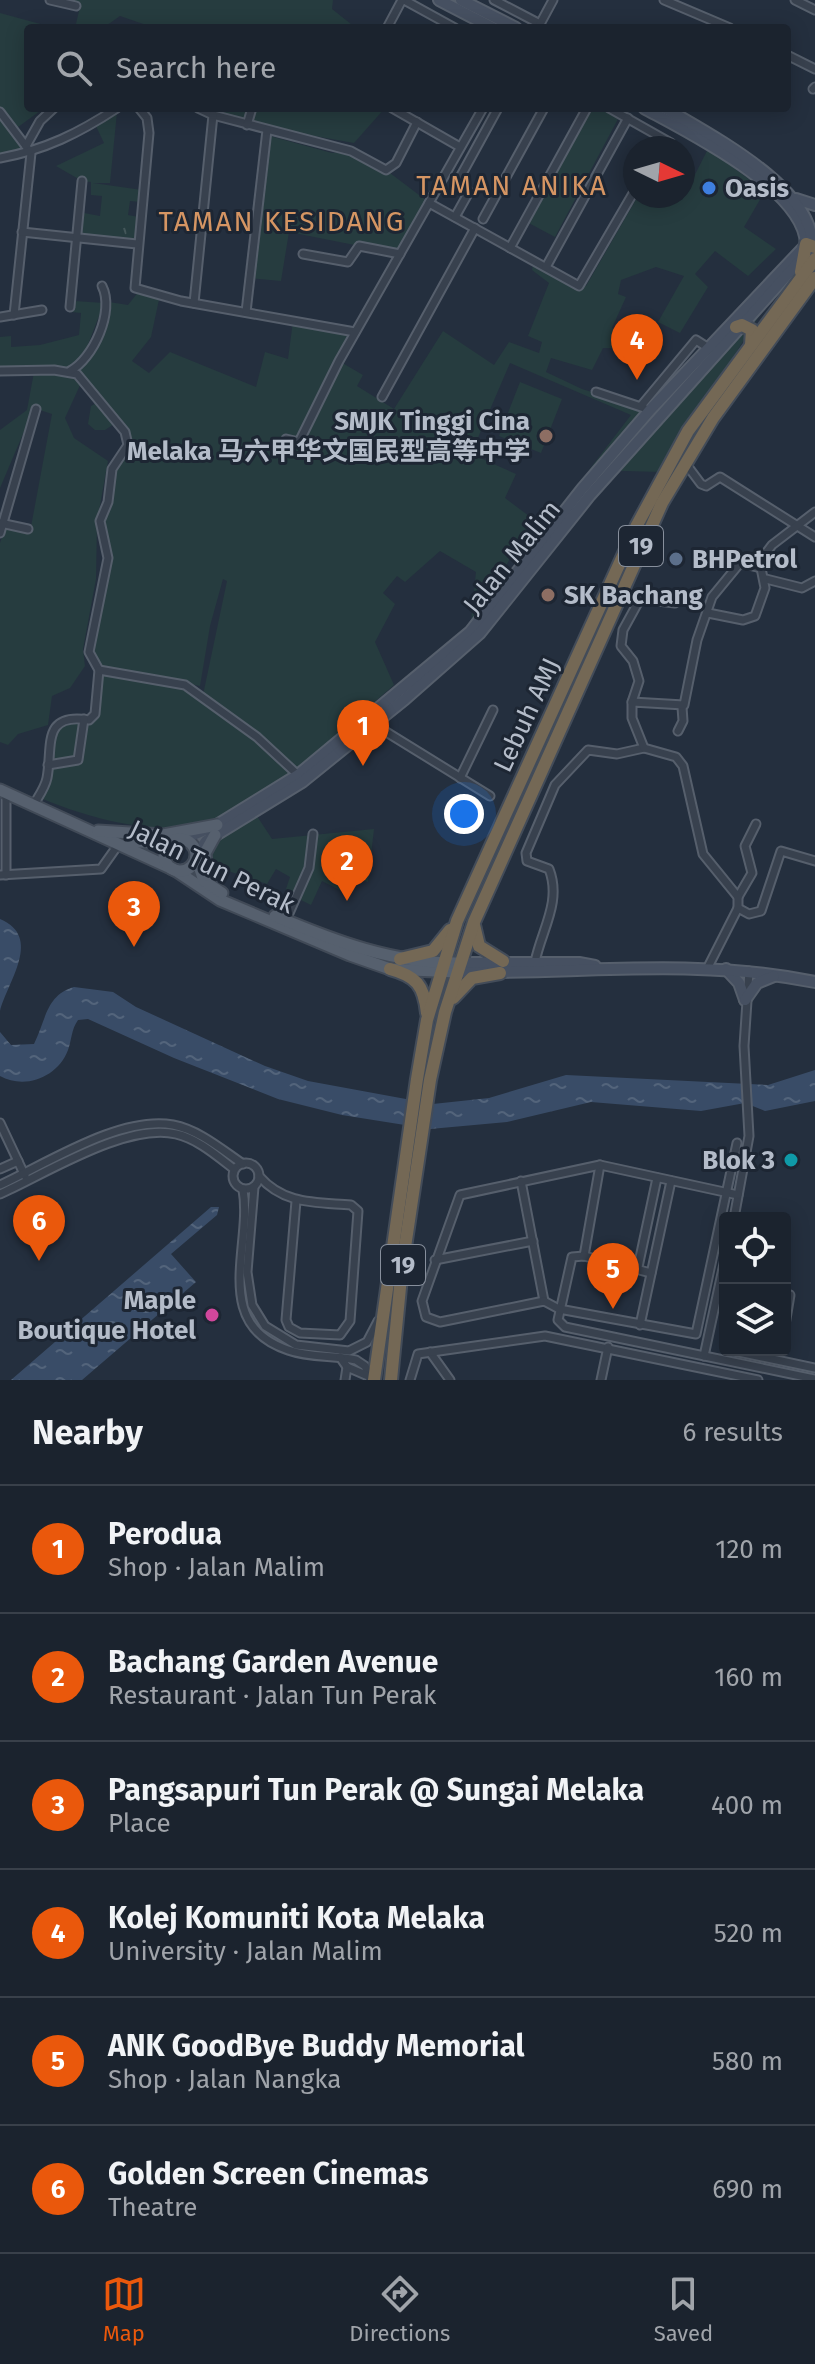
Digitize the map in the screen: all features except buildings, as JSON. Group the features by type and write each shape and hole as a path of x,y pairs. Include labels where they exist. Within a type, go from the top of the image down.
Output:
{"highway":[{"name":"Lebuh AMJ","path":"372,1379 423,1080 427,1020 457,921 637,525 688,431 780,305 800,274 812,246"},
{"name":"Lebuh AMJ","path":"423,1080 474,922 651,526 684,462 812,286"},
{"path":"736,327 742,325 752,330 751,345"},
{"path":"400,959 433,951 457,921"},
{"path":"445,1012 465,982 502,967 479,946 474,922"},
{"path":"390,969 409,975 420,983 427,1020"},
{"name":"Lebuh AMJ","path":"391,1380 412,1151"}],"main road":[{"path":"439,0 485,24"},
{"path":"461,0 508,24"},
{"path":"651,112 724,155 777,195 799,217 812,246"},
{"path":"671,112 758,167 795,199 808,217 812,246"},
{"path":"795,199 815,205"},
{"name":"Jalan Malim","path":"184,839 216,830 275,801 375,725 480,633 590,495 736,327 812,246"},
{"name":"Jalan Malim","path":"196,855 216,830 298,775 470,632 645,408 812,246"},
{"name":"Jalan Tun Perak","path":"3,792 175,870 220,900 390,969 442,968"},
{"path":"82,828 122,834 163,835 216,830 204,863 210,880 223,894"},
{"name":"Jalan Tun Perak","path":"103,838 170,842"},
{"path":"184,839 192,843 196,855 189,869 175,870 164,856 170,842 184,839"},
{"name":"Jalan Tun Perak","path":"196,855 204,881 223,894 286,920 400,959 442,968"},
{"path":"502,967 535,962 579,963 604,968"},
{"path":"442,968 708,967 815,982"},
{"path":"725,968 739,983 745,1000"},
{"path":"745,1000 757,983 780,975"}],"street":[{"path":"50,0 76,6"},
{"path":"389,24 403,0 448,24"},
{"path":"494,0 536,24"},
{"path":"540,24 553,0"},
{"path":"664,0 682,3 722,24"},
{"path":"795,0 815,10"},
{"path":"791,57 815,69"},
{"path":"0,112 28,149"},
{"path":"14,315 28,149 40,121 50,112"},
{"path":"96,112 100,119"},
{"path":"0,158 65,140 111,112"},
{"path":"142,112 147,118 149,133 134,284 139,291 355,332"},
{"path":"207,112 351,151 386,170 396,163 417,122"},
{"path":"247,125 251,112"},
{"path":"399,112 460,147"},
{"path":"286,439 299,442 355,332 481,112"},
{"path":"455,217 469,192 458,181 496,112"},
{"path":"483,219 542,112"},
{"path":"510,248 585,112"},
{"path":"617,112 659,136"},
{"path":"194,303 213,115"},
{"path":"546,267 628,118"},
{"path":"246,312 267,130"},
{"path":"70,307 82,181"},
{"path":"429,203 579,286 624,208"},
{"path":"382,397 475,228"},
{"path":"22,232 137,244"},
{"path":"303,254 348,262 359,246 400,254"},
{"path":"0,371 70,371 81,365 103,321 107,301 102,286"},
{"path":"0,317 42,310"},
{"path":"33,806 45,784 48,741 53,732 62,721 92,719 95,714 99,670 89,652 108,558 100,521 108,502 112,469 128,445 125,432 83,380 70,371"},
{"path":"596,392 645,408"},
{"path":"28,529 1,527 36,409"},
{"path":"684,462 701,484 706,486 720,477 815,537"},
{"path":"761,568 772,545 798,527 807,515 815,512"},
{"path":"678,731 683,721 682,707 686,701 697,640 712,597 733,569 748,563 761,568 766,579 750,620 708,613"},
{"path":"766,579 802,588 815,581"},
{"path":"644,748 632,718 632,702 639,681 633,661 621,646 622,634 640,599 675,603"},
{"path":"605,628 622,634"},
{"path":"99,670 185,685 257,737 298,775"},
{"path":"632,702 682,707"},
{"path":"460,778 493,710"},
{"path":"48,765 78,760 84,719"},
{"path":"375,725 490,796"},
{"path":"535,962 550,920 552,880 549,869 527,861 526,853 555,785 588,750 617,754 644,748 680,760 703,854 738,897"},
{"path":"3,792 3,875 101,869 118,845"},
{"path":"708,967 738,908 738,897 752,873 745,846 756,824"},
{"path":"286,920 309,868 313,834"},
{"path":"738,908 749,914 761,911 781,851 815,861"},
{"path":"735,1212 746,1156 749,1117 745,1075 745,1000 749,971"},
{"path":"0,1123 26,1178"},
{"path":"0,1194 113,1133 149,1124 186,1129 243,1164 253,1165 273,1191 296,1201 351,1205 358,1211 350,1321 346,1331 335,1336 300,1333 289,1327 286,1320 296,1201"},
{"path":"0,1185 26,1178 104,1146 149,1133 185,1137 234,1169"},
{"path":"737,1143 726,1192 696,1334 559,1309 544,1301 431,1321 426,1317 422,1301 460,1195 600,1165 657,1178 726,1192 738,1195"},
{"path":"0,1169 18,1161"},
{"path":"234,1169 243,1164"},
{"path":"581,1256 600,1165"},
{"path":"234,1169 233,1181 243,1190"},
{"path":"259,1176 254,1187 247,1272 252,1305 265,1326 296,1345 349,1351 367,1342 382,1312"},
{"path":"638,1267 657,1178"},
{"path":"521,1181 544,1301"},
{"path":"640,1325 671,1181"},
{"path":"243,1190 254,1187"},
{"path":"243,1190 239,1290 252,1322 280,1347 361,1363 372,1379"},
{"path":"435,1260 533,1241"},
{"path":"651,1273 638,1267 581,1256 569,1262 558,1320 565,1327 809,1379 813,1367 760,1356"},
{"path":"704,1356 719,1299"},
{"path":"410,1380 418,1354 537,1335 758,1380"},
{"path":"601,1380 610,1336"},
{"path":"430,1352 450,1380"},
{"path":"779,1360 780,1356"},
{"path":"339,1357 347,1367 372,1379"},
{"path":"345,1380 347,1367"}],"green space":[{"path":"50,0 333,0 332,9 351,24 143,24 120,16 109,24 76,24 79,11"},
{"path":"0,13 40,24 24,24 24,112 39,112 14,130 31,153 0,158"},
{"path":"117,112 110,183 93,183 142,190 141,202 130,201 128,215 139,217 137,244 76,237 79,212 100,216 102,196 91,195 91,182 82,181 56,166 104,143 95,124"},
{"path":"210,112 381,112 354,143 247,124"},
{"path":"585,112 606,112 618,119 555,237 525,221"},
{"path":"266,135 332,153 351,151 386,170 427,201 400,254 289,232 281,281 250,278"},
{"path":"708,149 765,191 744,227 776,249 748,276 715,251 695,274 708,287 680,333 658,322 684,276 656,267 621,280 618,294 626,297 612,328 642,344 639,348 603,348 592,370 551,358 546,372 582,389 650,410 659,416 781,281 661,472 589,470 631,415 510,363 471,454 516,474 505,498 537,522 519,542 470,632 476,572 440,551 405,582 397,576 383,593 395,604 375,642 394,685 294,772 255,813 272,839 374,829 368,882 353,877 347,894 322,881 311,905 285,892 290,877 276,869 267,884 204,863 209,844 205,832 120,823 80,813 38,797 48,777 53,732 71,719 95,714 99,670 89,652 108,551 105,522 115,465 128,445 117,422 105,430 95,430 88,424 91,406 100,401 73,369 0,367 0,337 11,336 11,347 40,345 79,335 81,313 72,312 74,301 104,303 81,363 103,336 109,302 128,305 139,291 160,295 151,337 132,361 149,373 170,352 256,387 265,352 288,359 293,321 355,332 339,361 363,375 357,386 394,409 443,331 494,365 509,342 539,353 542,342 528,336 549,283 532,270 534,261 579,286 586,286 631,208 695,208 695,174","holes":["223,579 227,581 203,695 180,682 200,686 210,626"]},
{"path":"105,215 128,217 126,238 103,236"},
{"path":"34,372 69,375 81,383 65,418 74,438 108,461 97,522 96,579 83,649 85,666 70,688 52,696 48,725 18,734 8,745 0,742 0,543 5,528 30,532 52,414 34,408 0,488 0,430 27,410"},
{"path":"520,382 562,399 541,453 499,436"}],"water":[{"path":"0,919 13,927 21,948 0,1011"},
{"path":"74,987 113,992 136,1007 265,1066 308,1081 433,1104 489,1098 566,1075 768,1085 815,1070 815,1101 765,1111 745,1103 701,1111 591,1102 507,1122 430,1129 342,1115 278,1099 174,1058 88,1019 78,1020 68,1050 49,1074 20,1082 0,1076 0,1032 11,1045 34,1044 52,1002"},
{"path":"211,1207 219,1207 217,1215 171,1254 196,1282 82,1380 11,1380"}],"place":[{"name":"Oasis","path":"709,188"},
{"name":"Kolej Komuniti Kota Melaka","path":"637,380"},
{"name":"SMJK Tinggi Cina Melaka 马六甲华文国民型高等中学","path":"546,436"},
{"name":"BHPetrol","path":"676,559"},
{"name":"SK Bachang","path":"548,595"},
{"name":"Perodua","path":"363,766"},
{"name":"Bachang Garden Avenue","path":"347,901"},
{"name":"Pangsapuri Tun Perak @ Sungai Melaka","path":"134,947"},
{"name":"Blok 3","path":"791,1160"},
{"name":"Golden Screen Cinemas","path":"39,1261"},
{"name":"ANK GoodBye Buddy Memorial","path":"613,1309"},
{"name":"Maple Boutique Hotel","path":"212,1315"}],"district":[{"name":"TAMAN ANIKA","path":"512,185"},
{"name":"TAMAN KESIDANG","path":"282,221"}]}
